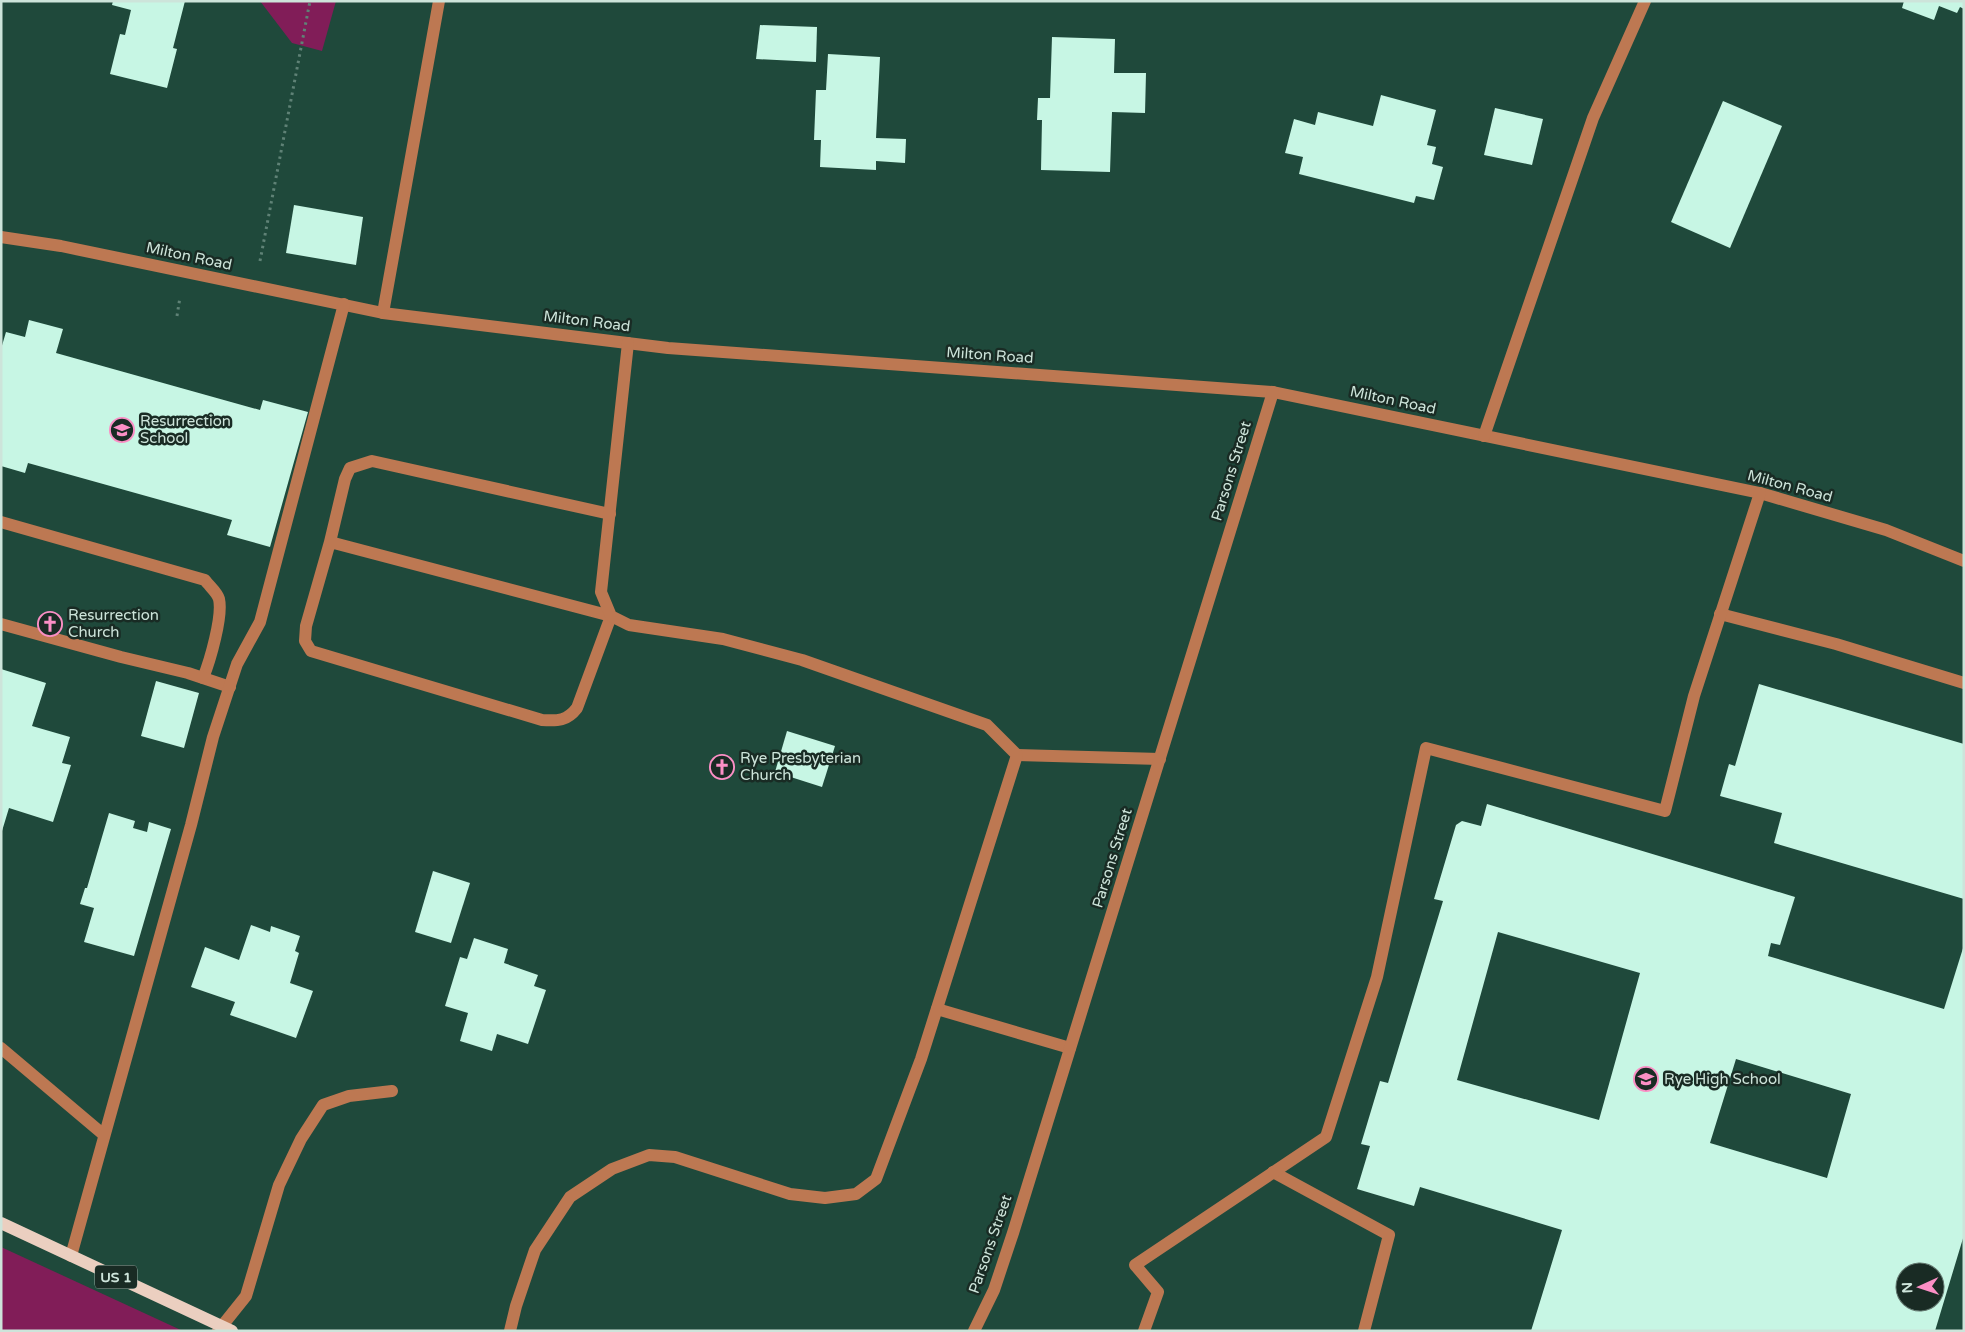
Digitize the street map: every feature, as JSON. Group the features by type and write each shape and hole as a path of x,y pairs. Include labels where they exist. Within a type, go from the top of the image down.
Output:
{"main road":[{"name":"US 1","path":"1,1223 224,1329"}],"street":[{"path":"383,312 439,1"},
{"path":"1484,436 1592,118 1645,1"},
{"name":"Milton Road","path":"1,237 61,246 383,312 668,348 1273,392 1760,493 1886,530 1964,561"},
{"path":"71,1256 191,825 213,737 237,664 260,622 344,304"},
{"path":"610,514 372,461 350,468 345,479 330,542 306,626 304,641 311,651 542,720 559,721 570,717 577,708 611,616 601,592 610,514 628,343"},
{"name":"Parsons Street","path":"974,1331 994,1290 1273,392"},
{"path":"1144,1331 1158,1292 1135,1265 1326,1137 1377,977 1426,748 1665,812 1694,696 1760,493"},
{"path":"1,522 204,580 219,596 220,611 209,663 203,678"},
{"path":"330,542 611,616 629,625 723,639 811,664 987,725 1017,755 1160,759"},
{"path":"1720,614 1836,644 1964,683"},
{"path":"1,624 203,678 230,687"},
{"path":"510,1331 516,1306 535,1250 570,1196 612,1169 649,1155 675,1158 790,1194 825,1198 856,1194 876,1179 897,1126 937,1009 1017,755"},
{"path":"937,1009 1070,1048"},
{"path":"1,1048 104,1134"},
{"path":"224,1329 246,1296 279,1185 301,1139 322,1105 349,1096 392,1091"},
{"path":"1273,1172 1389,1235 1364,1331"}],"path":[{"path":"258,271 310,1"},
{"path":"177,316 184,271"}],"shaded area":[{"path":"260,1 336,1 322,51 292,43"},
{"path":"1,1247 183,1331 1,1331"}],"building":[{"path":"113,1 185,1 173,48 177,49 167,88 110,74 120,34 125,35 131,10 112,5"},
{"path":"1904,1 1964,1 1964,9 1960,7 1957,13 1939,6 1934,20 1902,8"},
{"path":"760,25 817,27 816,62 756,59"},
{"path":"1052,37 1115,39 1114,73 1146,73 1145,113 1112,112 1110,172 1041,170 1042,120 1037,120 1038,98 1050,98"},
{"path":"828,54 880,57 876,138 906,139 905,163 876,161 876,170 820,167 821,140 814,140 816,90 826,90"},
{"path":"1381,95 1436,110 1427,145 1436,147 1432,164 1443,167 1434,200 1416,196 1414,203 1299,174 1303,157 1285,153 1294,119 1315,125 1318,112 1373,126"},
{"path":"1723,101 1782,126 1730,248 1671,222"},
{"path":"1495,108 1543,119 1532,165 1484,155"},
{"path":"294,205 363,217 356,265 286,253"},
{"path":"29,320 63,329 56,353 260,410 263,400 308,412 270,547 227,535 232,520 28,463 25,473 1,466 1,349 6,332 25,337"},
{"path":"1,669 46,683 32,726 70,737 62,763 71,765 53,822 9,808 2,831"},
{"path":"156,681 199,693 184,748 141,736"},
{"path":"1759,684 1964,744 1964,899 1774,843 1782,813 1720,796 1729,764 1735,766"},
{"path":"787,731 835,746 822,787 775,772"},
{"path":"1487,804 1795,897 1780,945 1771,943 1768,956 1944,1009 1964,945 1964,1235 1945,1298 1945,1262 1895,1262 1895,1312 1941,1312 1935,1331 1531,1331 1562,1230 1420,1187 1414,1206 1357,1189 1370,1146 1361,1144 1380,1081 1388,1083 1443,901 1434,899 1456,825 1462,821 1481,826","holes":["1498,932 1640,973 1599,1120 1457,1080","1736,1059 1851,1094 1827,1178 1710,1143"]},
{"path":"109,813 135,821 133,828 147,832 149,822 171,829 134,956 84,942 94,908 80,904 85,888 87,888"},
{"path":"433,871 470,883 451,943 415,932"},
{"path":"251,925 270,932 271,926 300,936 295,951 299,953 290,983 313,991 296,1038 230,1015 235,1002 191,987 205,947 239,960"},
{"path":"474,938 508,949 504,963 538,975 534,986 546,990 528,1044 497,1034 492,1051 460,1041 468,1013 445,1006 460,957 467,959"}],"place":[{"name":"Resurrection School","path":"122,430"},
{"name":"Resurrection Church","path":"50,624"},
{"name":"Rye Presbyterian Church","path":"722,767"},
{"name":"Rye High School","path":"1646,1079"}]}
